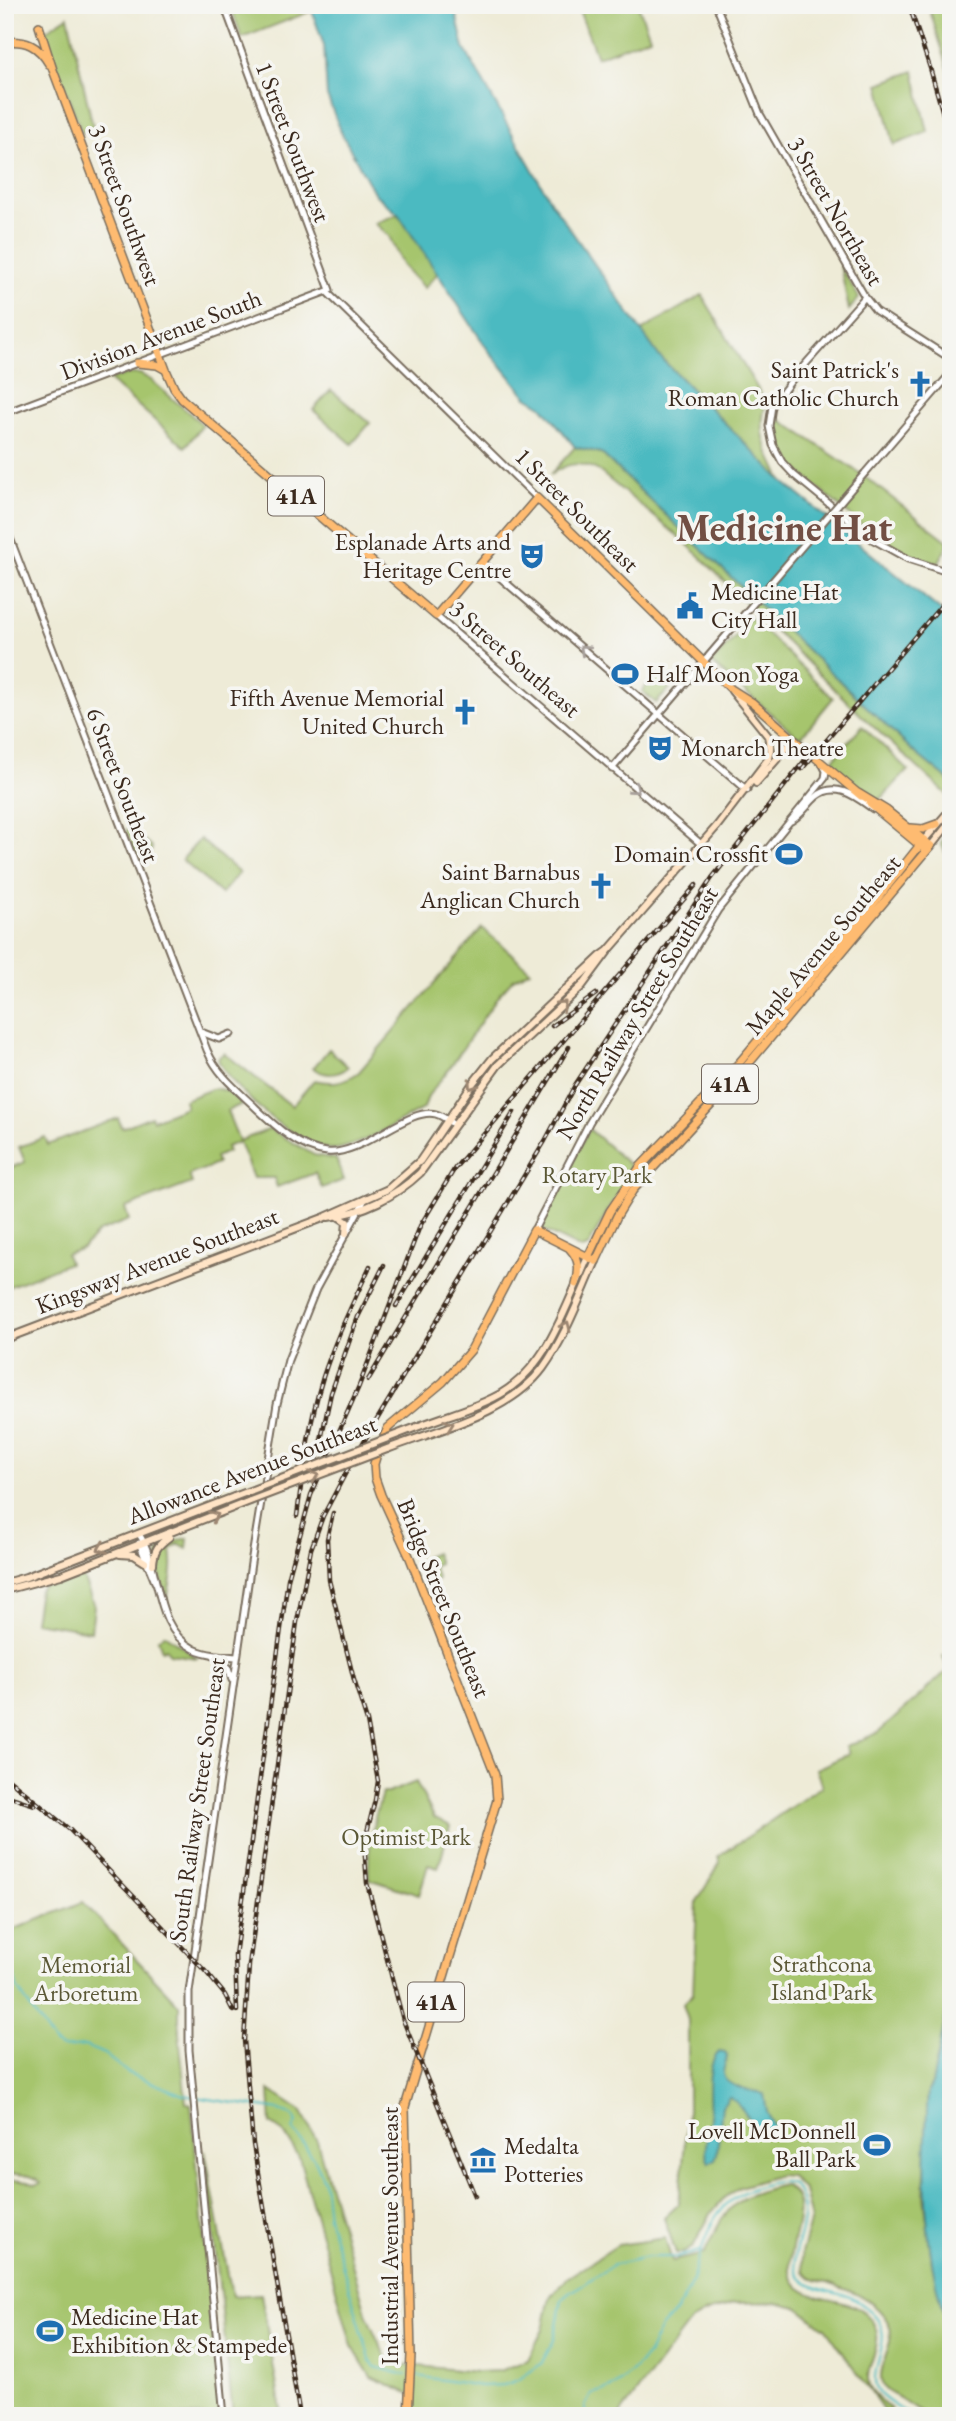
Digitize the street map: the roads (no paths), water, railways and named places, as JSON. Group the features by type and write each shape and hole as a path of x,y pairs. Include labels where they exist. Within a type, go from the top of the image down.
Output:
{"main road":[{"name":"3 Street Southwest","path":"39,26 160,354"},
{"path":"5,40 27,40 42,45 49,55"},
{"name":"3 Street Southwest","path":"27,40 43,53 54,70"},
{"name":"3 Street Southeast","path":"160,354 173,388 182,399 436,616"},
{"path":"137,363 157,365 166,370"},
{"path":"436,616 537,498"},
{"name":"1 Street Southeast","path":"537,498 703,663 803,747"},
{"path":"361,1209 390,1196 412,1180 451,1123 473,1083 492,1059 608,951 747,790 769,758 770,743 764,729 731,689"},
{"path":"747,790 789,746 803,747"},
{"path":"820,761 882,815 925,845"},
{"path":"858,793 909,827 925,845"},
{"path":"948,818 951,809"},
{"name":"Maple Avenue Southeast","path":"511,1398 533,1380 546,1364 617,1216 633,1190 744,1068 925,845 937,824 948,818"},
{"name":"Maple Avenue Southeast","path":"511,1387 538,1362 610,1211 640,1167 739,1063 948,818"},
{"path":"909,827 923,829 937,824"},
{"path":"365,1199 388,1189 408,1174 451,1123"},
{"name":"Kingsway Avenue Southeast","path":"5,1339 323,1218 365,1199"},
{"name":"Kingsway Avenue Southeast","path":"323,1218 361,1209"},
{"path":"338,1216 347,1223 346,1233"},
{"path":"534,1230 596,1261"},
{"name":"North Railway Street Southeast","path":"384,1435 397,1420 443,1382 471,1350 534,1230"},
{"path":"567,1246 578,1261 576,1284"},
{"name":"Allowance Avenue Southeast","path":"5,1583 491,1399 511,1387"},
{"name":"Allowance Avenue Southeast","path":"5,1590 46,1580 178,1531 482,1413 511,1398"},
{"name":"Bridge Street Southeast","path":"384,1435 374,1464 377,1486 410,1558 495,1775"},
{"path":"114,1555 132,1554 149,1563 158,1546 178,1531"},
{"name":"Industrial Avenue Southeast","path":"408,2416 411,2356 405,2107 497,1800 495,1775"}],"street":[{"name":"1 Street Southwest","path":"224,5 328,291"},
{"name":"3 Street Northeast","path":"716,5 765,123 866,297 884,317 951,359"},
{"name":"Division Avenue South","path":"5,413 328,291"},
{"name":"1 Street Southeast","path":"328,291 537,498"},
{"path":"866,297 794,377 772,406 769,426 773,445 782,462 794,475 857,527 908,559 951,573"},
{"path":"612,769 951,373"},
{"name":"6 Street Southeast","path":"5,525 210,1057 220,1074 273,1123 292,1137 323,1152 352,1148 423,1114 437,1114 451,1123"},
{"path":"482,562 747,790"},
{"name":"3 Street Southeast","path":"436,616 701,844"},
{"name":"North Railway Street Southeast","path":"534,1230 589,1123 718,910 825,778 826,771 820,761"},
{"name":"North Railway Street Southeast","path":"791,821 816,797 833,790 850,794 882,815"},
{"path":"200,1031 213,1038 231,1034"},
{"name":"South Railway Street Southeast","path":"224,2416 187,2025 189,1992 268,1453 283,1377 316,1289 365,1199"},
{"path":"139,1534 166,1614 177,1635 194,1648 211,1654 237,1657"},
{"path":"211,1654 230,1670 231,1701"}],"water":[{"path":"310,5 454,5 464,48 551,202 659,356 782,481 951,619 951,782 913,751 601,453 575,447 542,406 527,397 488,350 398,214 375,194 342,134 327,96 324,46"},
{"path":"951,1992 951,2337 934,2276 927,2215 925,2153 928,2091 932,2084"},
{"path":"719,2052 727,2056 723,2074 728,2082 764,2094 767,2112 777,2132 773,2137 761,2135 736,2101 729,2097 722,2106 717,2154 709,2163 706,2146 710,2118 710,2074"}],"waterway":[{"path":"5,1952 11,1962 17,1988 55,2044 62,2048 85,2046 104,2054 128,2073 183,2095 277,2110 286,2112 295,2119 297,2122 293,2129 316,2162 324,2181 328,2217 370,2359 375,2367 406,2375"},
{"path":"585,2416 585,2406 591,2395 621,2382 647,2355 659,2331 686,2294 704,2241 722,2209 736,2197 757,2187 780,2182 793,2184 803,2210 795,2252 797,2272 806,2283 850,2297 872,2312 880,2322 883,2333 875,2376 876,2386 883,2397 911,2416"},
{"path":"411,2375 481,2386 504,2385 518,2380 541,2364 554,2340 562,2299 569,2293 615,2264 647,2257 678,2257 700,2251"}],"railway":[{"path":"909,5 951,142"},
{"path":"802,769 951,594"},
{"path":"300,2416 253,2144 244,2040 249,1965 297,1622 311,1549 323,1516 352,1461 545,1141 575,1085 712,878 805,760"},
{"path":"237,2011 235,1955 288,1579 311,1495 359,1386 420,1226 455,1168 696,885"},
{"path":"552,1026 596,994"},
{"path":"368,1380 569,1047"},
{"path":"396,1306 514,1112"},
{"path":"316,1463 331,1393 358,1317 384,1265"},
{"path":"297,1516 318,1394 339,1335 370,1266"},
{"path":"333,1513 327,1539 329,1580 367,1721 378,1781 364,1844 367,1883 403,2020 475,2196"},
{"path":"5,1776 70,1830 207,1973 225,1995 233,2011"},
{"path":"5,1795 35,1805"}],"place":[{"name":"Saint Patrick's Roman Catholic Church","path":"920,384"},
{"name":"Esplanade Arts and Heritage Centre","path":"532,556"},
{"name":"Medicine Hat City Hall","path":"690,606"},
{"name":"Half Moon Yoga","path":"625,674"},
{"name":"Fifth Avenue Memorial United Church","path":"465,712"},
{"name":"Monarch Theatre","path":"660,748"},
{"name":"Domain Crossfit","path":"789,854"},
{"name":"Saint Barnabus Anglican Church","path":"601,886"},
{"name":"Lovell McDonnell Ball Park","path":"877,2145"},
{"name":"Medalta Potteries","path":"483,2160"},
{"name":"Medicine Hat Exhibition & Stampede","path":"50,2331"}],"district":[{"name":"Medicine Hat","path":"784,528"}],"park label":[{"name":"Rotary Park","path":"597,1175"},
{"name":"Optimist Park","path":"406,1837"},
{"name":"Strathcona Island Park","path":"822,1978"},
{"name":"Memorial Arboretum","path":"86,1979"}]}
